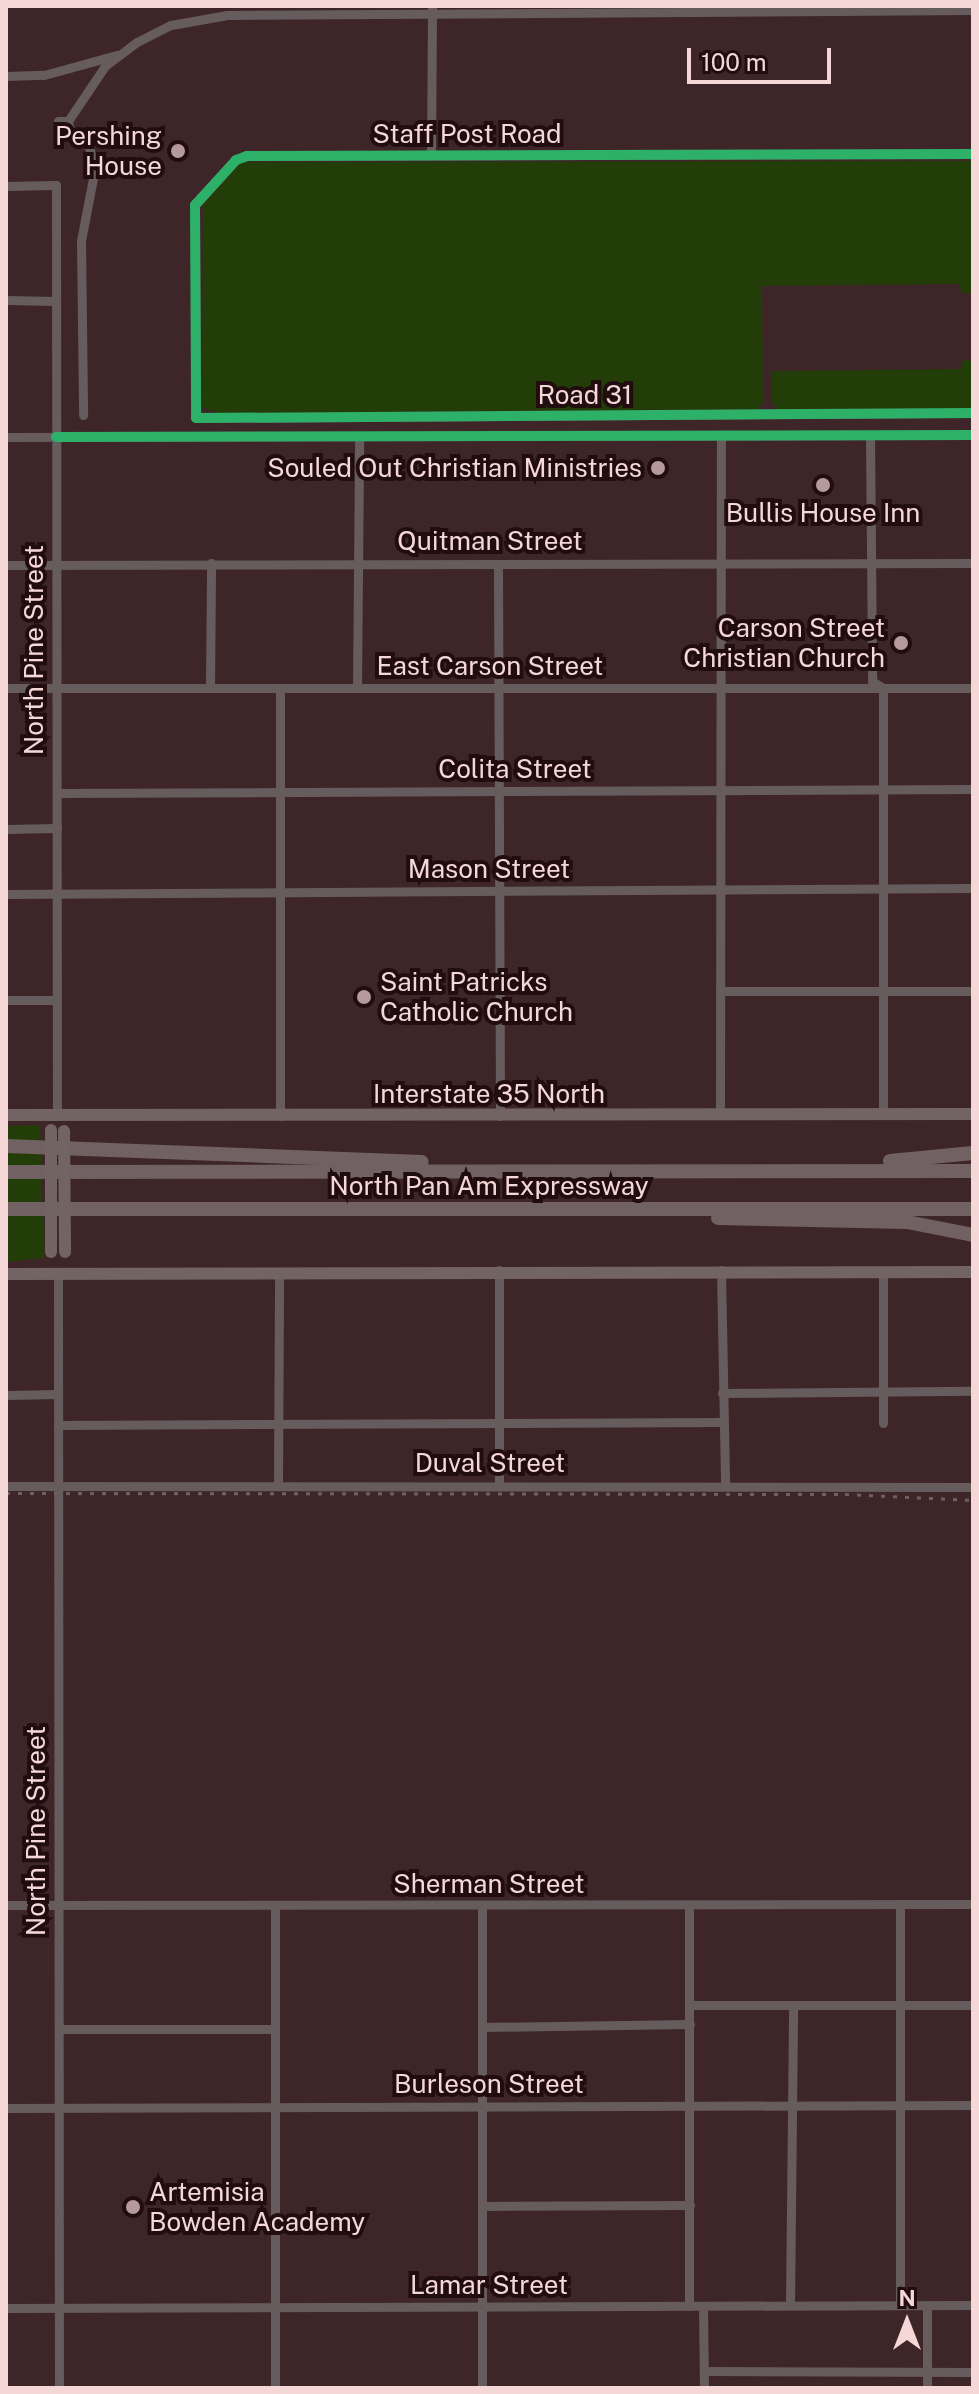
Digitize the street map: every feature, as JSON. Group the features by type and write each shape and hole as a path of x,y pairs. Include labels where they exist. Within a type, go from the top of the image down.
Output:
{"highway":[{"path":"6,1146 421,1162 494,1170"},
{"path":"626,1170 913,1160 973,1153"},
{"name":"North Pan Am Expressway","path":"6,1172 973,1171"},
{"name":"North Pan Am Expressway","path":"6,1209 107,1212 973,1209"},
{"path":"594,1210 764,1221 907,1222 973,1235"},
{"path":"6,1217 107,1212"}],"main road":[{"name":"North Pine Street","path":"57,1114 58,1274"},
{"name":"Interstate 35 North","path":"6,1115 973,1114"},
{"path":"6,1274 499,1270 973,1272"}],"street":[{"path":"83,415 81,241 95,168 89,147 63,121 105,66 171,25 227,15 432,11 973,10"},
{"path":"431,155 432,11"},
{"path":"6,76 44,75 120,54"},
{"name":"Staff Post Road","path":"196,418 199,198 236,160 247,156 973,154"},
{"name":"North Pine Street","path":"6,186 56,185 57,1114"},
{"path":"6,300 56,301"},
{"name":"Road 31","path":"196,418 973,413"},
{"path":"870,435 872,681 883,688 883,1114"},
{"path":"6,437 973,435"},
{"path":"357,688 359,437"},
{"path":"720,1114 721,437"},
{"path":"210,688 211,563"},
{"name":"Quitman Street","path":"6,565 973,563"},
{"path":"498,564 500,1116"},
{"name":"East Carson Street","path":"6,688 973,688"},
{"path":"280,688 280,1116"},
{"name":"Colita Street","path":"57,793 973,789"},
{"path":"6,829 57,828"},
{"name":"Mason Street","path":"6,894 973,888"},
{"path":"720,991 973,991"},
{"path":"6,1000 57,1000"},
{"path":"499,1270 499,1485"},
{"path":"721,1270 725,1486"},
{"path":"883,1271 883,1423"},
{"path":"278,1483 279,1272"},
{"name":"North Pine Street","path":"58,1274 59,2388"},
{"path":"722,1393 973,1391"},
{"path":"6,1395 58,1394"},
{"path":"58,1425 723,1422"},
{"name":"Duval Street","path":"6,1486 278,1483 973,1487"},
{"name":"Sherman Street","path":"6,1905 973,1904"},
{"path":"689,1905 689,2306"},
{"path":"900,1905 900,2305"},
{"path":"482,1906 482,2388"},
{"path":"275,1907 275,2388"},
{"path":"690,2005 973,2005"},
{"path":"790,2305 793,2005"},
{"path":"482,2027 690,2024"},
{"path":"59,2029 275,2029"},
{"name":"Burleson Street","path":"6,2108 973,2105"},
{"path":"482,2206 690,2205"},
{"path":"927,2305 927,2388"},
{"name":"Lamar Street","path":"6,2308 973,2305"},
{"path":"703,2306 704,2388"},
{"path":"704,2371 973,2372"}],"green space":[{"path":"973,161 973,293 961,293 960,284 762,286 763,403 758,409 217,413 202,407 203,199 242,162"},
{"path":"973,360 971,408 777,409 772,403 771,371 961,369 962,361"},
{"path":"40,1125 44,1258 6,1262 6,1126"}],"railway":[{"path":"6,1493 845,1494 973,1500"}],"cycle path":[{"path":"973,154 247,156 236,160 195,205 196,418 973,413"},
{"path":"56,437 973,435"}],"place":[{"name":"Pershing House","path":"178,151"},
{"name":"Souled Out Christian Ministries","path":"658,468"},
{"name":"Bullis House Inn","path":"823,485"},
{"name":"Carson Street Christian Church","path":"901,643"},
{"name":"Saint Patricks Catholic Church","path":"364,997"},
{"name":"Artemisia Bowden Academy","path":"133,2207"}]}
